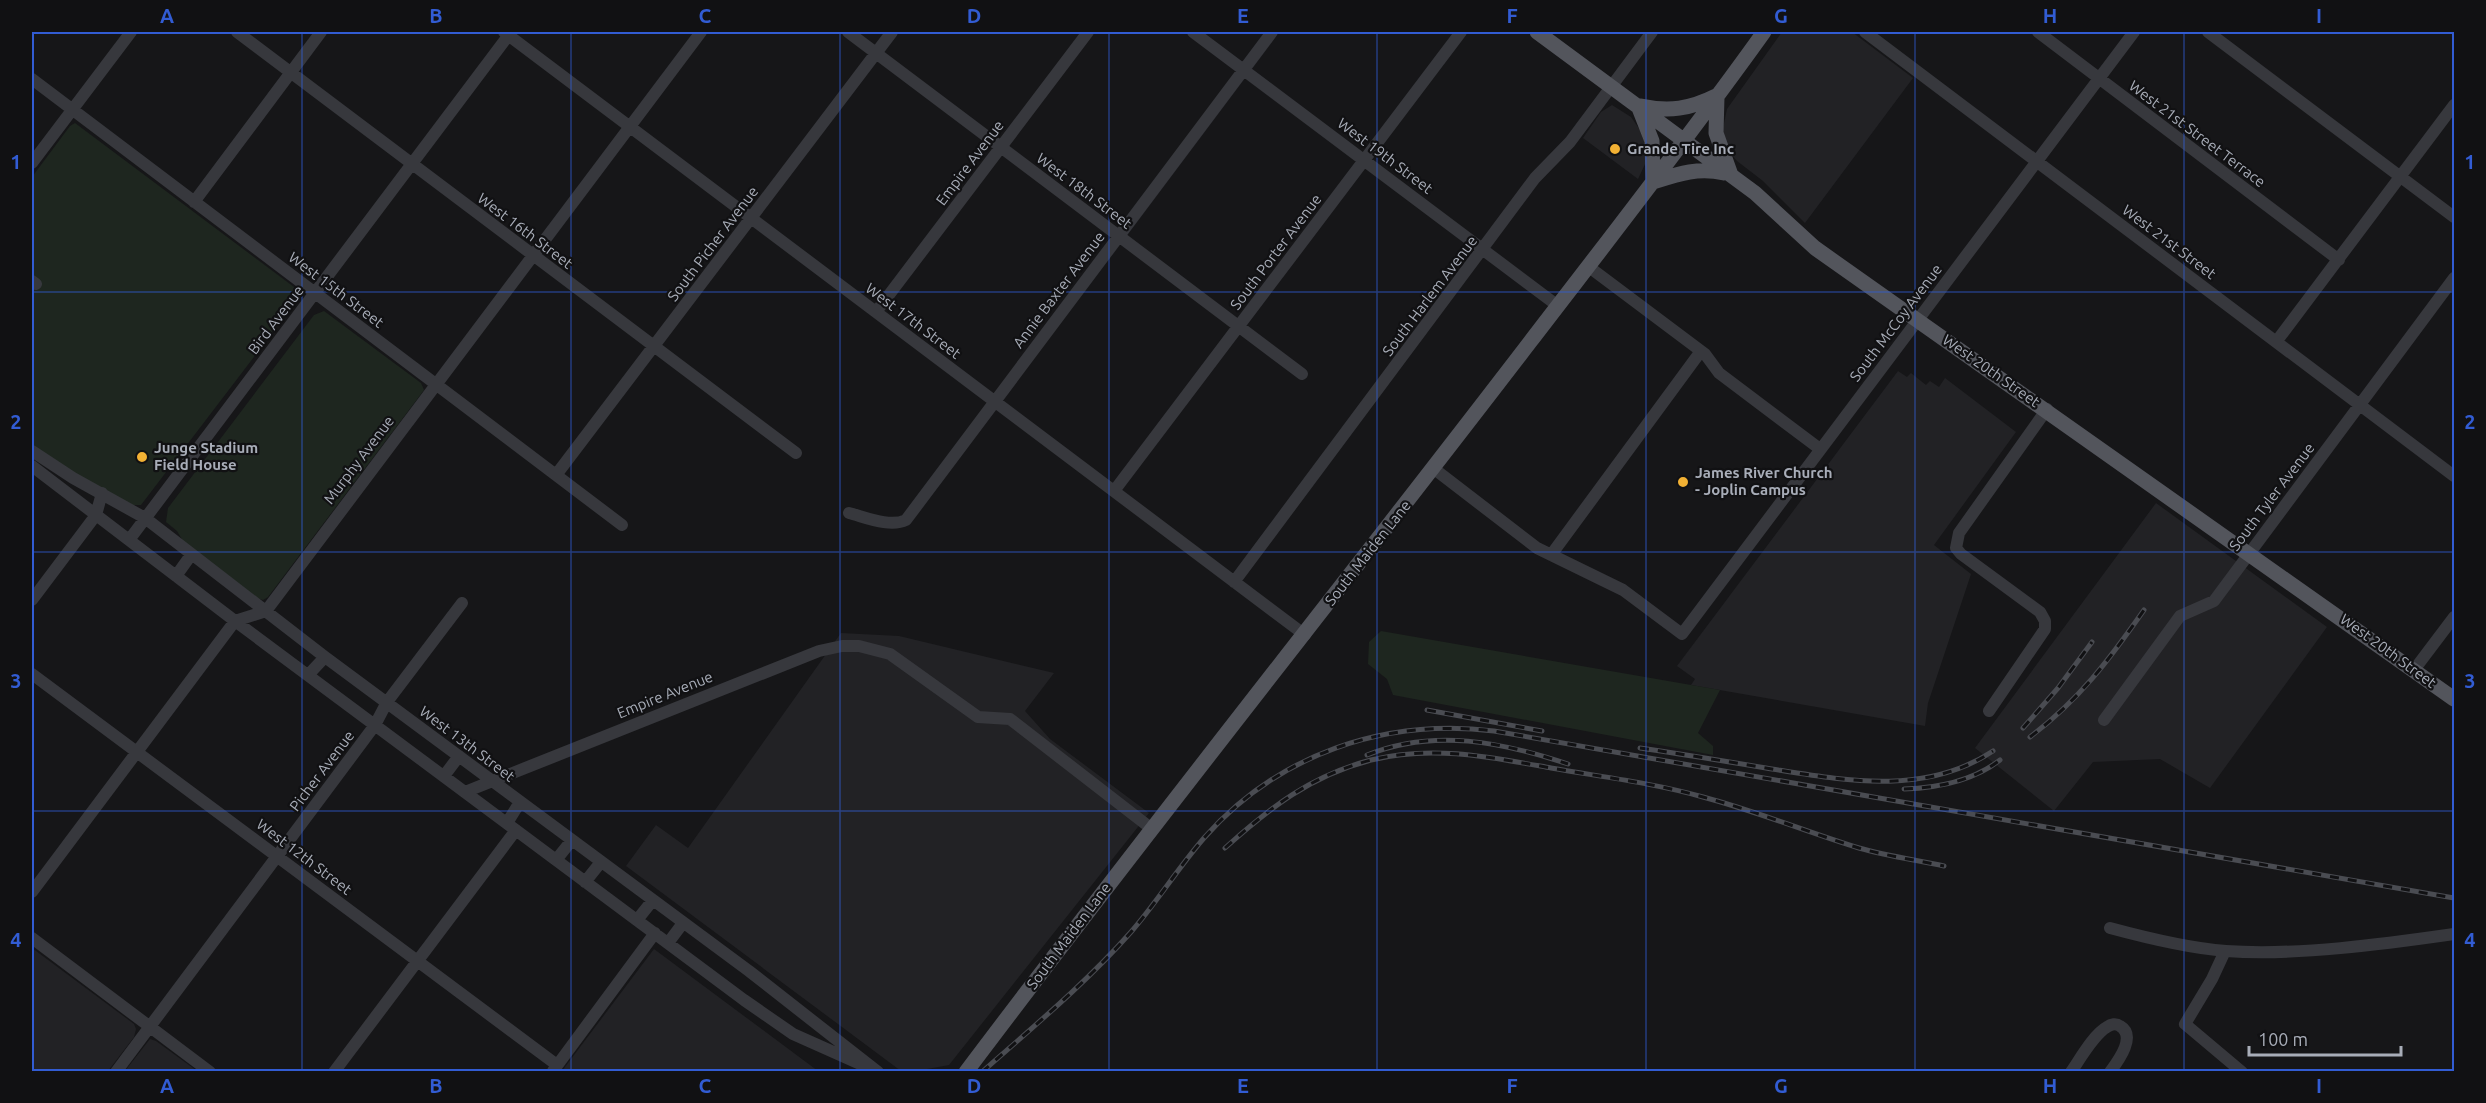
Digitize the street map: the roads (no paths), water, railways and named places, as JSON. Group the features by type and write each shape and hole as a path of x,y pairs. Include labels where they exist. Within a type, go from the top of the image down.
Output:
{"main road":[{"name":"West 20th Street","path":"1537,32 1755,193 1815,248 2249,552 2454,699"},
{"name":"South Maiden Lane","path":"966,1071 1589,267 1764,32"},
{"path":"1638,106 1680,109 1701,104 1718,95"},
{"path":"1638,106 1652,141 1653,182 1689,171 1703,170 1731,175 1716,133 1718,95"}],"street":[{"path":"32,163 131,32"},
{"name":"West 16th Street","path":"237,32 796,453"},
{"path":"194,202 321,32"},
{"name":"Murphy Avenue","path":"266,611 701,32"},
{"name":"West 18th Street","path":"848,32 1302,374"},
{"name":"South Picher Avenue","path":"556,475 892,32"},
{"name":"Empire Avenue","path":"876,312 1088,32"},
{"name":"West 19th Street","path":"1193,32 1558,306"},
{"name":"Annie Baxter Avenue","path":"849,513 890,523 899,524 906,520 1272,32"},
{"name":"South Porter Avenue","path":"1114,491 1461,32"},
{"name":"South Harlem Avenue","path":"1234,582 1539,173 1565,149 1652,32"},
{"name":"West 21st Street","path":"1865,32 2454,476"},
{"name":"West 21st Street Terrace","path":"2038,32 2339,260"},
{"name":"South McCoy Avenue","path":"1551,555 1623,590 1682,633 2134,32"},
{"path":"2208,32 2454,217"},
{"name":"West 17th Street","path":"508,33 1305,635"},
{"name":"Bird Avenue","path":"129,540 508,33"},
{"name":"West 15th Street","path":"32,79 622,525"},
{"path":"2276,342 2454,105"},
{"path":"1589,267 1701,351 1719,373 1820,449"},
{"name":"South Tyler Avenue","path":"2104,720 2180,616 2214,601 2454,278"},
{"path":"1433,468 1538,548 1551,555 1701,351"},
{"path":"1989,711 2045,629 2045,621 2040,612 1961,554 1956,548 1957,539 2047,410"},
{"name":"West 13th Street","path":"32,451 145,518 325,657 653,900 878,1071"},
{"name":"West 13th Street","path":"32,466 235,621 793,1034 834,1054 878,1071"},
{"path":"32,600 96,514 102,493"},
{"path":"176,576 191,555"},
{"name":"Picher Avenue","path":"116,1071 375,725 387,702 462,603"},
{"path":"32,892 235,621 266,611"},
{"path":"2414,670 2454,617"},
{"name":"Empire Avenue","path":"465,792 819,651 843,646 890,654 978,717 1010,719 1152,829"},
{"path":"309,674 325,657"},
{"name":"West 12th Street","path":"32,674 277,856 555,1068"},
{"path":"444,776 459,756"},
{"path":"334,1071 416,961 511,826 520,802"},
{"path":"556,860 572,840"},
{"path":"585,882 601,862"},
{"path":"637,920 653,900"},
{"path":"668,943 683,923"},
{"path":"2110,928 2225,951 2336,947 2454,934"},
{"path":"555,1068 655,933"},
{"path":"32,938 210,1071"},
{"path":"2225,951 2212,979 2185,1024 2242,1071"},
{"path":"2071,1071 2106,1027 2114,1024 2122,1026 2126,1033 2126,1042 2123,1052 2110,1071"}],"railway":[{"path":"2030,737 2064,709 2078,694 2144,610"},
{"path":"2023,728 2058,688 2092,642"},
{"path":"1427,710 1542,731"},
{"path":"982,1072 1059,1004 1114,951 1141,921 1204,838 1233,809 1265,784 1299,764 1336,748 1373,737 1413,730 1453,728 1494,731 2454,898"},
{"path":"1367,755 1417,742 1468,741 1493,744 1568,764"},
{"path":"1640,748 1824,777 1882,781 1911,780 1939,775 1967,765 1993,751"},
{"path":"1225,848 1275,806 1329,775 1371,760 1417,753 1439,753 1506,760 1666,788 1742,809 1859,848 1944,866"},
{"path":"1904,789 1954,782 1978,773 2000,760"}],"place":[{"name":"Grande Tire Inc","path":"1615,149"},
{"name":"Junge Stadium Field House","path":"142,457"},
{"name":"James River Church - Joplin Campus","path":"1683,482"}]}
